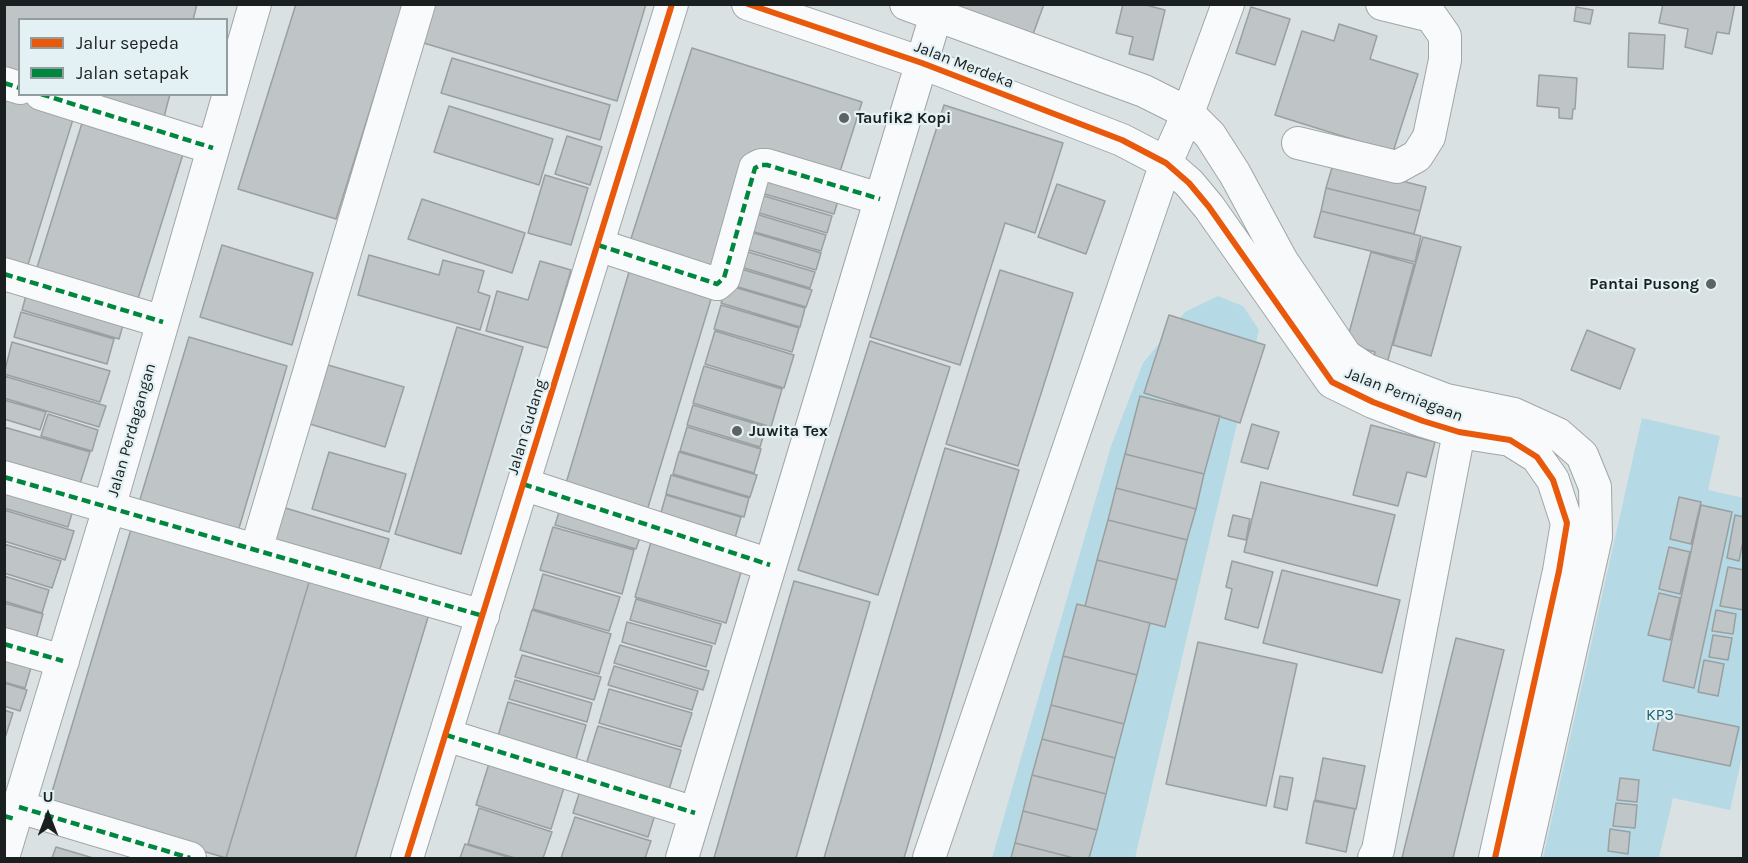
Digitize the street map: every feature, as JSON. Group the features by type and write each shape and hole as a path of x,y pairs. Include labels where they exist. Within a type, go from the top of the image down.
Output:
{"street":[{"name":"Jalan Perdagangan","path":"4,854 13,814 63,661 109,508 255,4"},
{"path":"256,550 419,4"},
{"name":"Jalan Gudang","path":"407,858 672,4"},
{"name":"Jalan Merdeka","path":"748,4 922,63 1122,140 1166,163"},
{"path":"906,4 1144,91 1188,113"},
{"path":"928,858 1166,163 1188,113 1228,4"},
{"path":"1299,143 1397,167 1417,156 1429,137 1444,60 1445,36 1431,16 1382,4"},
{"path":"682,858 936,15"},
{"path":"47,96 213,148"},
{"name":"Jalan Perniagaan","path":"1188,113 1210,135 1235,174 1282,261 1346,356 1367,370 1446,400 1514,414 1558,434 1582,454 1595,486 1596,537 1524,858"},
{"name":"Jalan Perniagaan","path":"1166,163 1189,183 1209,207 1332,382 1373,402 1459,432 1510,440 1537,457 1553,480 1567,523 1559,571 1495,858"},
{"path":"598,245 717,284 724,278 755,168 767,165 880,199"},
{"path":"4,274 163,322"},
{"path":"1374,858 1378,850 1459,432"},
{"path":"4,477 483,616"},
{"path":"523,484 770,565"},
{"path":"4,644 63,661"},
{"path":"446,735 695,813"},
{"path":"13,814 190,858"}],"green space":[{"path":"1218,296 1243,306 1259,330 1135,858 992,858 1111,446 1143,363 1185,312"},
{"name":"KP3","path":"1642,418 1720,436 1708,490 1744,498 1744,688 1741,700 1743,701 1744,748 1730,810 1673,798 1659,858 1543,858"}],"building":[{"path":"4,4 197,4 194,18 18,18 18,78 4,74"},
{"path":"296,4 403,4 336,219 238,189"},
{"path":"428,4 646,4 617,101 417,41"},
{"path":"959,4 1044,4 1032,37 958,7"},
{"path":"1123,4 1142,4 1165,10 1153,60 1129,54 1133,37 1116,33"},
{"path":"1663,4 1735,4 1729,34 1717,32 1712,54 1685,47 1688,29 1659,23"},
{"path":"1251,7 1290,19 1275,65 1236,53"},
{"path":"1576,7 1593,10 1590,24 1574,21"},
{"path":"1339,24 1377,36 1370,59 1418,74 1393,152 1275,115 1302,31 1334,41"},
{"path":"1629,33 1665,35 1663,69 1628,67"},
{"path":"692,48 862,102 838,178 757,154 718,276 628,248"},
{"path":"452,58 610,105 600,140 441,93"},
{"path":"1539,75 1577,78 1572,119 1559,118 1559,108 1537,106"},
{"path":"4,95 74,116 26,271 4,265"},
{"path":"81,96 169,96 163,121"},
{"path":"944,105 1063,143 1035,233 1005,223 960,365 870,337"},
{"path":"449,106 553,139 539,185 434,152"},
{"path":"83,120 184,151 136,305 35,274"},
{"path":"567,136 602,147 590,185 555,174"},
{"path":"1333,164 1426,187 1420,211 1326,188"},
{"path":"760,173 839,197 834,214 754,191"},
{"path":"545,175 588,188 571,245 528,233"},
{"path":"1057,184 1105,201 1086,254 1038,237"},
{"path":"1326,188 1420,211 1414,234 1321,211"},
{"path":"754,193 832,216 827,233 749,210"},
{"path":"422,199 525,233 512,273 408,239"},
{"path":"1321,211 1421,236 1415,262 1314,237"},
{"path":"749,212 826,235 821,251 744,229"},
{"path":"744,230 821,253 816,270 739,247"},
{"path":"1423,237 1461,247 1431,356 1393,345"},
{"path":"222,245 313,273 292,345 200,317"},
{"path":"738,249 815,272 810,288 734,265"},
{"path":"1371,252 1414,264 1386,367 1372,363 1375,352 1346,344"},
{"path":"369,255 439,275 443,260 484,271 478,292 490,296 480,330 358,295"},
{"path":"540,261 571,270 548,348 486,331 497,291 528,300"},
{"path":"632,262 715,286 646,514 564,490"},
{"path":"734,267 812,290 806,307 728,284"},
{"path":"1000,270 1073,293 1018,466 946,444"},
{"path":"29,285 126,314 119,339 22,310"},
{"path":"727,285 805,308 800,327 721,303"},
{"path":"721,305 799,328 792,352 714,329"},
{"path":"21,312 114,339 107,364 14,337"},
{"path":"1169,315 1265,345 1240,423 1144,393"},
{"path":"457,327 523,347 461,554 395,534"},
{"path":"1587,330 1635,349 1620,389 1571,370"},
{"path":"715,331 794,355 784,388 705,364"},
{"path":"189,337 287,366 237,535 138,506"},
{"path":"870,341 950,367 878,595 798,570"},
{"path":"12,342 110,371 100,402 4,374"},
{"path":"328,365 404,387 385,447 310,424"},
{"path":"704,366 782,389 771,427 693,403"},
{"path":"4,376 106,406 99,427 4,398"},
{"path":"1140,396 1220,416 1204,474 1125,454"},
{"path":"4,400 46,412 40,430 4,419"},
{"path":"693,405 766,427 760,447 687,425"},
{"path":"48,414 98,430 92,451 41,436"},
{"path":"1252,424 1279,432 1268,469 1241,462"},
{"path":"1371,425 1435,442 1426,477 1407,472 1398,506 1353,495"},
{"path":"4,427 90,452 78,490 4,468"},
{"path":"687,427 761,449 754,473 680,451"},
{"path":"945,448 1019,470 904,858 824,858"},
{"path":"329,452 406,474 389,532 312,509"},
{"path":"679,452 757,475 750,497 673,474"},
{"path":"1125,454 1204,474 1196,509 1116,488"},
{"path":"671,475 749,498 744,517 666,494"},
{"path":"4,481 75,503 68,527 4,508"},
{"path":"1261,482 1395,515 1377,586 1244,552"},
{"path":"1116,488 1196,509 1187,540 1108,520"},
{"path":"666,495 741,517 735,538 660,516"},
{"path":"1679,497 1701,502 1691,544 1670,539"},
{"path":"562,502 644,526 636,549 555,525"},
{"path":"1701,505 1732,512 1694,688 1663,681"},
{"path":"282,507 389,539 378,575 270,543"},
{"path":"4,510 74,531 65,560 4,541"},
{"path":"1233,515 1250,519 1246,540 1228,536"},
{"path":"1735,515 1744,517 1744,536 1739,561 1727,558"},
{"path":"1108,520 1187,540 1177,580 1097,560"},
{"path":"132,526 310,579 226,858 48,805"},
{"path":"553,527 634,550 622,594 540,570"},
{"path":"653,535 744,562 726,623 635,597"},
{"path":"4,544 61,561 52,588 4,573"},
{"path":"1669,547 1690,552 1680,594 1659,589"},
{"path":"1097,560 1177,580 1165,627 1085,606"},
{"path":"1232,561 1273,572 1258,628 1225,619 1232,589 1226,587"},
{"path":"1728,567 1744,570 1744,610 1720,606"},
{"path":"1282,570 1400,600 1382,673 1263,643"},
{"path":"543,574 620,597 609,631 533,609"},
{"path":"4,576 49,590 42,613 4,601"},
{"path":"310,579 429,614 355,858 226,858"},
{"path":"794,581 870,602 796,858 714,858"},
{"path":"1659,593 1680,598 1670,640 1648,635"},
{"path":"636,599 721,624 715,644 630,620"},
{"path":"4,603 43,614 34,646 4,637"},
{"path":"1077,604 1150,623 1137,675 1063,656"},
{"path":"532,610 611,634 599,674 520,650"},
{"path":"1716,610 1736,614 1733,634 1712,631"},
{"path":"627,622 712,646 706,667 622,642"},
{"path":"1713,635 1732,638 1728,660 1709,657"},
{"path":"1456,638 1504,650 1453,858 1402,858"},
{"path":"1198,642 1297,664 1266,806 1166,784"},
{"path":"620,645 709,671 703,690 614,663"},
{"path":"4,648 34,657 25,688 4,682"},
{"path":"522,655 601,677 594,700 515,677"},
{"path":"1063,656 1137,675 1124,724 1051,705"},
{"path":"1704,660 1724,664 1718,696 1698,692"},
{"path":"614,666 698,691 692,710 608,685"},
{"path":"515,680 592,703 587,722 509,699"},
{"path":"4,683 27,690 20,711 4,706"},
{"path":"609,689 692,713 681,747 599,723"},
{"path":"508,702 586,725 574,766 496,743"},
{"path":"1051,705 1124,724 1115,758 1042,739"},
{"path":"4,710 13,713 4,741"},
{"path":"1661,711 1739,727 1730,766 1653,750"},
{"path":"598,726 681,750 667,796 584,771"},
{"path":"1042,739 1115,758 1106,794 1032,775"},
{"path":"492,754 567,778 551,829 476,805"},
{"path":"1323,758 1365,766 1356,809 1315,800"},
{"path":"1032,775 1106,794 1097,830 1023,811"},
{"path":"1280,776 1293,778 1287,810 1274,807"},
{"path":"1620,778 1639,780 1637,802 1617,800"},
{"path":"582,784 657,808 648,837 573,813"},
{"path":"1314,801 1355,809 1346,852 1306,843"},
{"path":"1616,803 1637,805 1635,828 1613,826"},
{"path":"479,808 552,832 543,858 515,858 468,844"},
{"path":"1023,811 1097,830 1089,858 1074,858 1015,843"},
{"path":"575,817 651,841 645,858 561,858"},
{"path":"1610,829 1630,832 1628,854 1608,851"},
{"path":"1015,843 1074,858 1011,858"},
{"path":"465,844 511,858 460,858"},
{"path":"56,847 93,858 52,858"}],"marked path":[{"path":"4,83 18,87"},
{"path":"47,96 213,148"},
{"path":"598,245 717,284 724,278 755,168 767,165 880,199"},
{"path":"4,274 163,322"},
{"path":"4,477 483,616"},
{"path":"523,484 770,565"},
{"path":"4,644 63,661"},
{"path":"446,735 695,813"},
{"path":"19,807 190,858"},
{"path":"4,816 15,819"}],"cycle path":[{"path":"407,858 672,4"},
{"path":"748,4 922,63 1122,140 1166,163 1189,183 1209,207 1332,382 1373,402 1423,421 1459,432 1510,440 1537,457 1553,480 1567,523 1559,571 1495,858"}],"place":[{"name":"Taufik2 Kopi","path":"844,118"},
{"name":"Pantai Pusong","path":"1711,284"},
{"name":"Juwita Tex","path":"737,431"}]}
